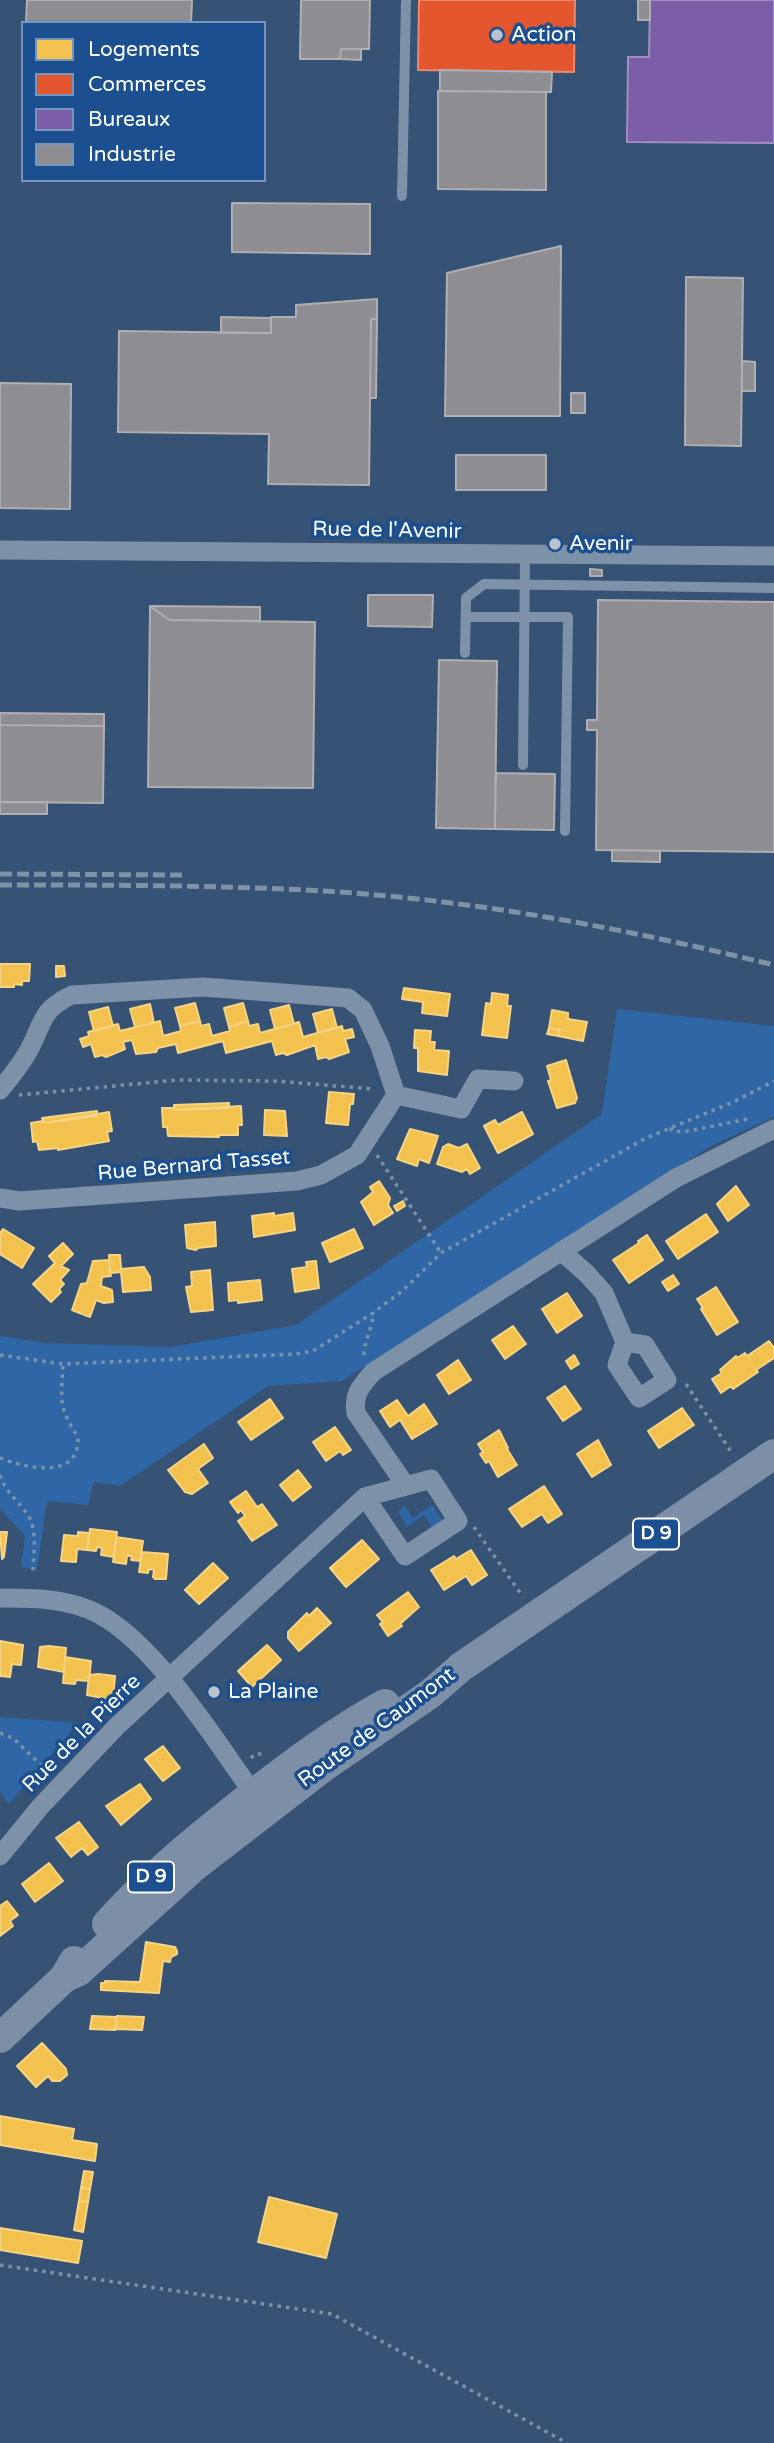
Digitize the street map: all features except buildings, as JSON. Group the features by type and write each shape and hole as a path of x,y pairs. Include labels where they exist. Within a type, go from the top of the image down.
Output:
{"main road":[{"name":"D 9","path":"531,1606 774,1454"},
{"name":"Route de Caumont","path":"0,2038 64,1978 79,1971 196,1865 260,1802 322,1768 430,1694 531,1606"}],"street":[{"name":"Rue de l'Avenir","path":"0,550 774,556"},
{"path":"7,1092 46,1012 56,1003 72,995 203,987 348,998 363,1010 380,1046 396,1095 461,1109 478,1079 514,1082"},
{"name":"Rue Bernard Tasset","path":"0,1198 19,1201 297,1181 321,1175 357,1155 396,1095"},
{"path":"406,1486 356,1413 354,1399 359,1388 373,1372 768,1122"},
{"path":"561,1251 604,1293 625,1342 617,1365 639,1398 667,1380 645,1345 625,1342"},
{"path":"431,1479 458,1521 405,1556 365,1497 406,1486 431,1479"},
{"name":"Rue de la Pierre","path":"0,1856 117,1726 171,1679 365,1497"},
{"path":"0,1598 35,1597 64,1602 91,1611 114,1624 133,1639 171,1679 260,1802"}],"lane":[{"path":"402,197 406,0"},
{"path":"523,765 525,555"},
{"path":"465,653 466,598 484,584 774,588"},
{"path":"466,617 568,617 565,831"}],"path":[{"path":"7,1092 134,1082 236,1080 339,1085 386,1090 396,1095"},
{"path":"0,1355 63,1364 313,1351 401,1292 442,1253 646,1138 733,1102 774,1081"},
{"path":"670,1128 674,1132 689,1132 768,1122"},
{"path":"357,1155 377,1155 442,1253"},
{"path":"373,1313 364,1352 367,1365 373,1372"},
{"path":"0,1458 21,1464 59,1467 76,1456 78,1437 68,1423 62,1406 63,1364"},
{"path":"667,1380 685,1383 733,1455"},
{"path":"0,1475 4,1486 27,1513 34,1531 33,1572"},
{"path":"474,1526 531,1606"},
{"path":"0,1733 13,1738 62,1784"},
{"path":"0,2265 332,2314 567,2443"}],"shaded area":[{"path":"617,1009 774,1026 774,1117 711,1146 342,1381 268,1386 120,1486 94,1482 88,1505 47,1501 37,1570 21,1567 25,1536 0,1509 0,1336 45,1343 170,1347 296,1325 602,1114"},
{"path":"432,1505 442,1520 432,1527 424,1515 407,1527 398,1511 405,1506 413,1518"},
{"path":"0,1717 78,1723 9,1804 0,1792"}],"railway":[{"path":"0,874 185,875"},
{"path":"0,885 243,888 381,895 551,918 774,965"}],"place":[{"name":"Action","path":"497,35"},
{"name":"Avenir","path":"555,544"},
{"name":"La Plaine","path":"214,1692"}]}
